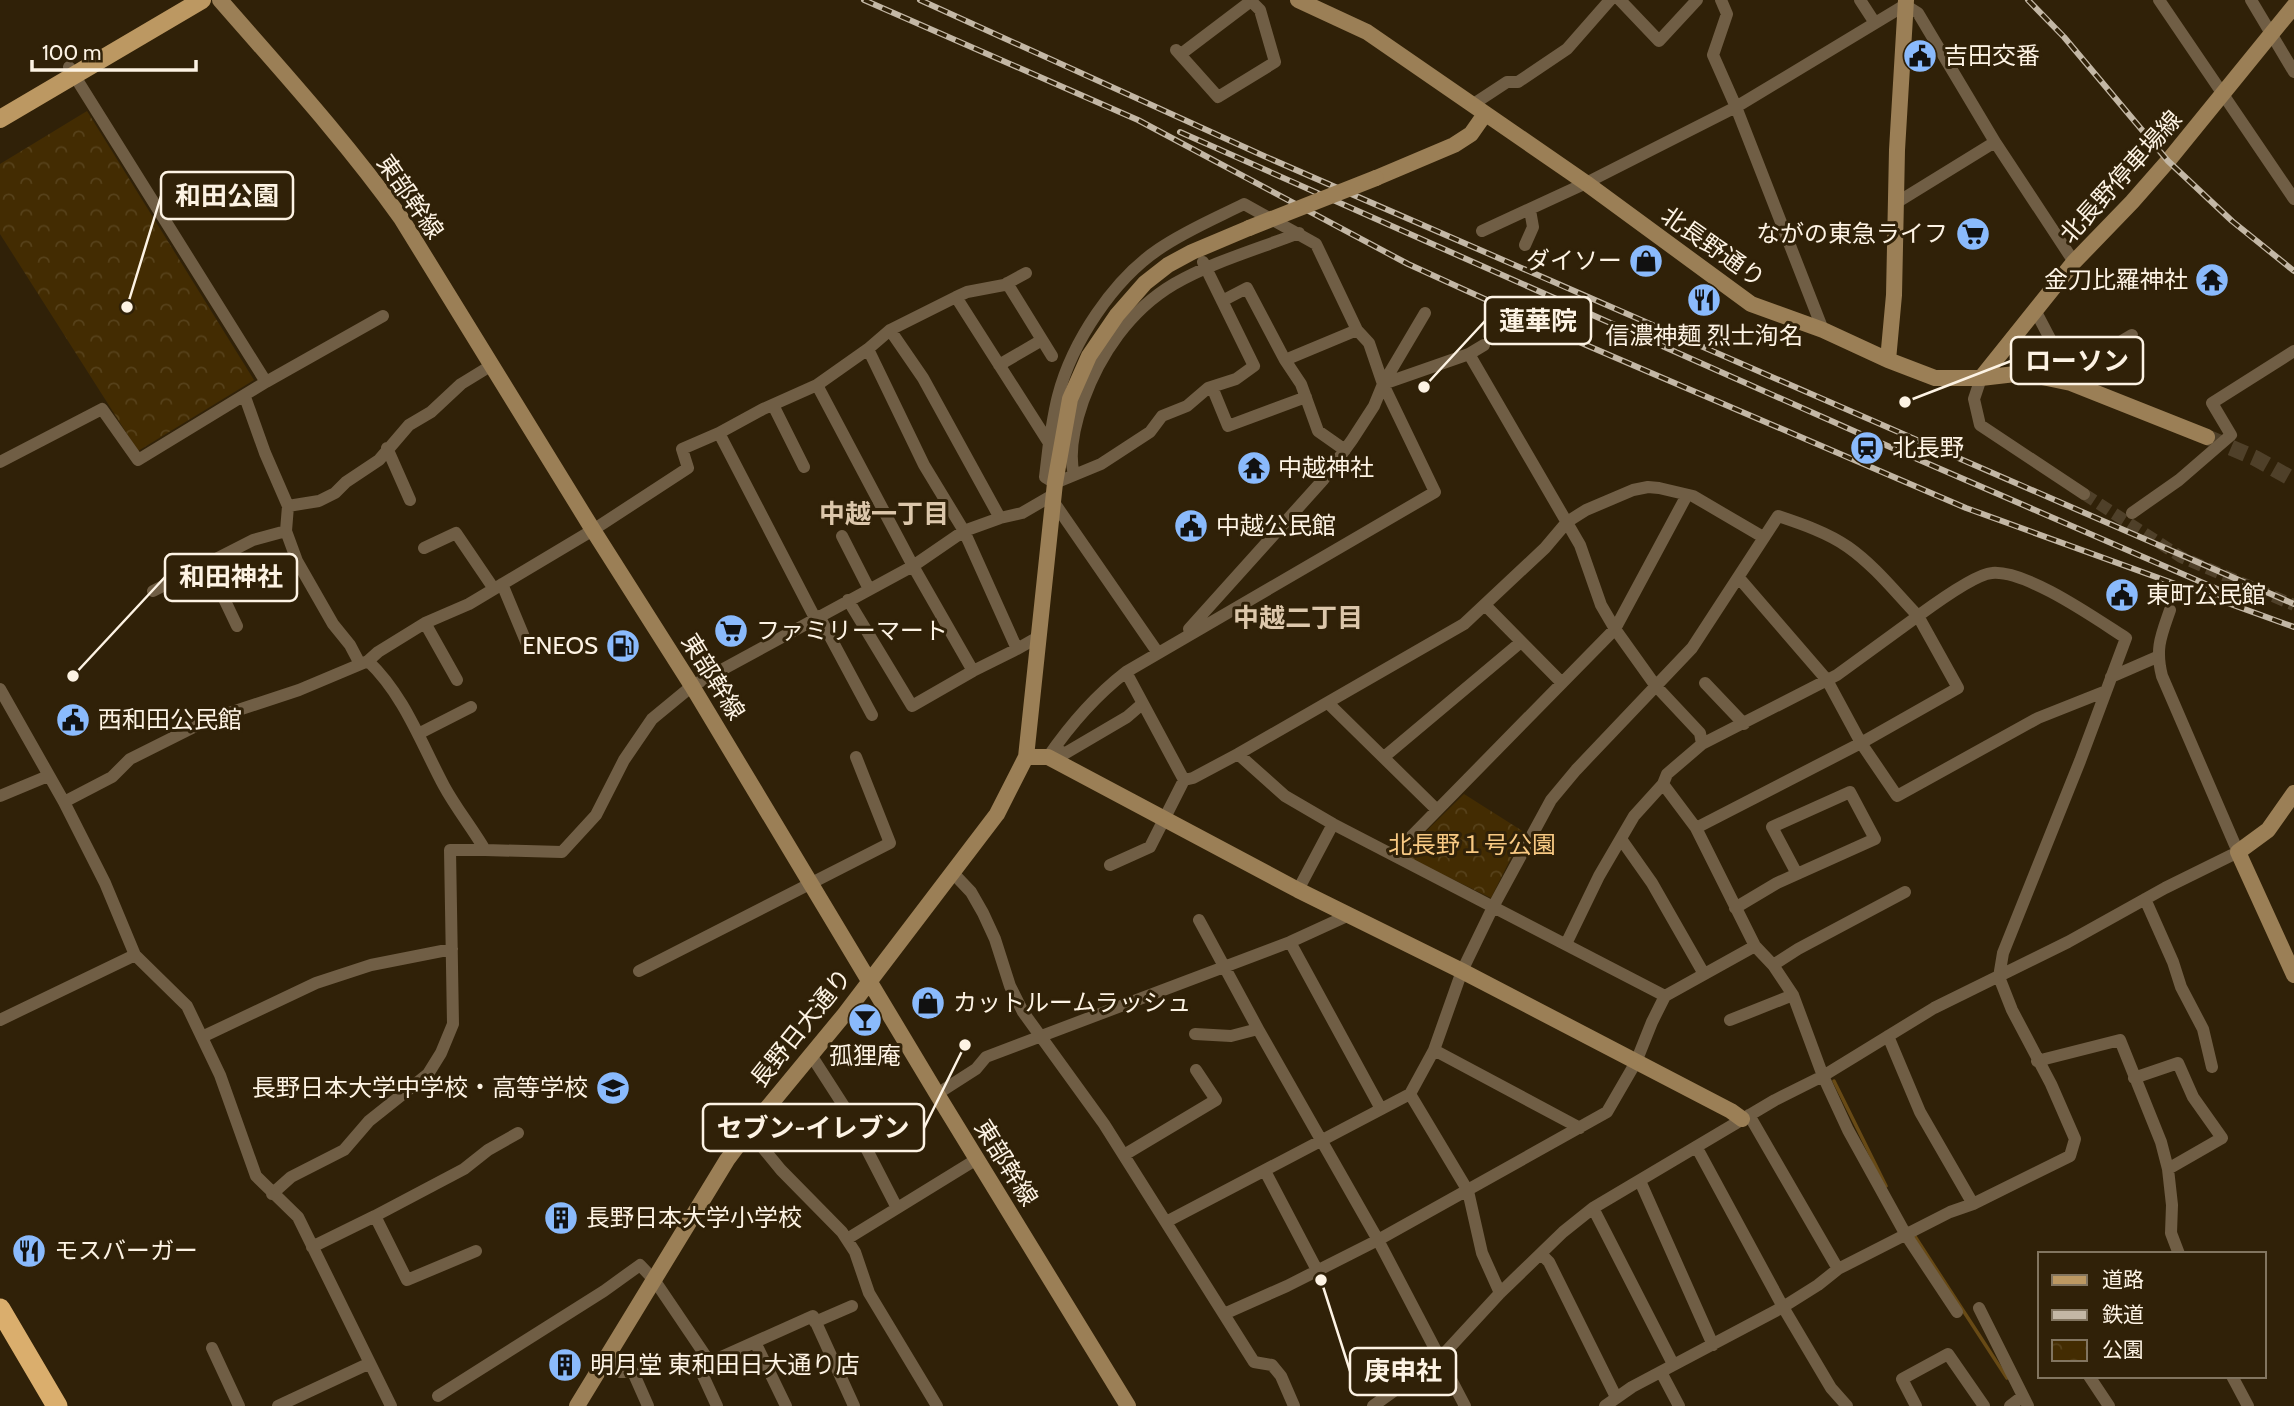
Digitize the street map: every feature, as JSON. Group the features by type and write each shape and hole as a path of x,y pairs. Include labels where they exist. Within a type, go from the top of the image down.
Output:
{"highway":[{"path":"2,1317 57,1406"}],"main road":[{"path":"0,119 182,0"},
{"path":"0,108 202,0"}],"street":[{"name":"東部幹線","path":"220,0 322,117 401,218 692,686 1128,1406"},
{"path":"1250,0 1259,10 1275,62 1218,97 1179,52 1250,0"},
{"name":"北長野通り","path":"1298,0 1367,32 1586,183 1751,304 1823,330 1935,379 2024,373 2071,383 2207,437"},
{"path":"1142,704 1127,717 1064,754 1052,752 1026,757 1054,493 1070,399 1089,356 1117,314 1144,283 1168,265 1249,228 1454,145 1471,134 1478,110 1507,82 1518,82 1567,49 1610,0"},
{"path":"1620,0 1659,41 1697,0"},
{"path":"1721,0 1727,14 1713,55 1823,330"},
{"path":"1860,0 1875,23"},
{"path":"2159,0 2294,199"},
{"path":"2250,0 2294,72"},
{"path":"1482,231 1586,183 1736,107 1905,3"},
{"path":"1905,3 1918,13 1996,142 2074,262"},
{"path":"1888,360 1894,295 1905,3"},
{"name":"北長野停車場線","path":"1981,377 2074,262 2132,202 2223,95 2294,6"},
{"path":"72,71 266,382"},
{"path":"1896,203 1996,142"},
{"path":"1052,752 1068,728 1126,672 1434,492 1383,384 1369,344 1357,330 1316,244 1244,204 1157,250 1133,271 1099,310 1074,356 1059,394 1049,443 1045,477 1158,653"},
{"path":"1525,245 1533,227 1530,210"},
{"path":"1074,475 1071,464 1077,422 1086,394 1102,358 1121,331 1150,301 1204,266 1299,233"},
{"path":"272,1194 291,1177 344,1150 369,1121 428,1074 442,1053 453,1024 450,850 562,852 596,815 624,760 652,719 692,686 913,566 964,531 1022,513 1054,493 1074,475 1101,464 1150,432 1162,416 1187,406 1208,388 1236,379 1254,366 1204,266"},
{"path":"64,802 112,777 130,759 208,720 299,690 364,663 425,623 469,604 593,530 688,468 682,449 817,385 890,330 956,297 1007,283 1026,273"},
{"path":"1007,283 1052,356"},
{"path":"1222,301 1247,288 1285,360 1301,384 1318,431 1345,450"},
{"path":"956,297 1049,443"},
{"path":"2035,310 2068,373 2132,335"},
{"path":"1189,629 1323,480 1374,406 1383,384 1425,313"},
{"path":"0,462 102,410 138,460 266,382 383,316"},
{"path":"890,330 923,378 1000,518"},
{"path":"1285,360 1357,330"},
{"path":"999,365 1042,340"},
{"path":"1383,384 1469,354 1484,345"},
{"path":"868,349 924,465 964,531 1017,649"},
{"path":"2132,513 2179,480 2231,435 2212,402 2294,351"},
{"path":"1469,354 1567,522 1588,565 1601,605 1615,629 1655,685 1700,733 1702,744"},
{"path":"288,506 318,501 335,493 346,482 379,460 409,425 431,412 461,384 492,365"},
{"path":"1981,377 1974,399 1980,425 2084,494"},
{"path":"817,385 913,566 973,671"},
{"path":"1212,387 1228,426 1306,397"},
{"path":"244,397 288,506 286,531 297,561 333,624 364,663 382,674 418,734 445,787 485,849"},
{"path":"773,405 804,467"},
{"path":"719,433 817,617 873,715"},
{"path":"387,448 410,500"},
{"path":"1184,780 1193,778 1238,754 1464,624 1545,548 1567,522 1586,510 1648,487 1687,495 1763,537"},
{"path":"1395,856 1615,629 1687,495"},
{"path":"1166,1222 1410,1094 1434,1050 1462,971 1551,800 1692,648 1778,516 1847,546 1868,564 1919,616 1958,688 1861,743 1696,828"},
{"path":"153,591 253,540 286,531"},
{"path":"424,548 456,533 498,587 527,644"},
{"path":"842,536 869,589"},
{"path":"208,563 237,626"},
{"path":"1541,1254 1549,1262 1611,1401 1673,1364 1783,1307 1838,1269 1950,1212 1973,1204 2070,1156 2076,1139 2012,1010 1999,977 2003,953 2126,638 2061,598 2009,573 1989,572 1953,592 1827,680 1702,744 1667,774 1662,784 1634,816 1566,944"},
{"path":"1739,578 1827,680 1861,743 1897,796 2038,718 2106,691"},
{"path":"848,600 912,706 1040,636"},
{"path":"1485,605 1562,682"},
{"path":"2170,610 2158,644 2157,657 2162,676 2294,975"},
{"path":"425,623 457,680"},
{"path":"1384,757 1521,642"},
{"path":"2112,677 2157,657"},
{"path":"1126,672 1184,780"},
{"path":"1705,682 1744,724"},
{"path":"0,689 64,802 105,883 135,955 187,1006 220,1075 256,1176 298,1217 391,1406"},
{"path":"1328,703 1437,810"},
{"path":"418,734 471,707"},
{"path":"1052,752 1165,819 1298,890 1745,1117 1838,1269"},
{"path":"1238,754 1284,796 1333,824 1665,996"},
{"path":"639,971 890,843 856,757"},
{"name":"長野日大通り","path":"577,1406 712,1184 748,1131 811,1055 997,814 1026,757"},
{"path":"0,796 48,776"},
{"path":"1110,864 1150,847 1184,780"},
{"path":"1662,784 1696,828 1755,946 1773,965 1793,995 1823,1076 1871,1174 1910,1232 1957,1312"},
{"path":"1735,908 1797,874 1875,839 1850,792 1772,827 1797,874"},
{"path":"1373,1406 1440,1358 1500,1293 1592,1208 1697,1148 1745,1117 1823,1076 1934,1008 2068,942 2238,852 2267,830 2294,793"},
{"path":"1298,890 1333,824"},
{"path":"1621,839 1652,883 1704,974"},
{"path":"953,873 971,892 983,913 995,939 1010,986 1023,1012 1104,1124 1254,1362 1272,1365 1281,1376 1294,1406"},
{"path":"1773,965 1905,892"},
{"path":"2145,899 2181,986 2203,1029 2212,1068"},
{"path":"937,1094 976,1069 986,1057 1290,942 1349,915"},
{"path":"1199,920 1378,1240 1465,1406"},
{"path":"1290,942 1381,1109"},
{"path":"1224,1314 1378,1240 1607,1112 1636,1062 1665,996 1755,946"},
{"path":"202,1037 316,983 371,965 452,949"},
{"path":"0,1020 135,955"},
{"path":"1730,1020 1793,995"},
{"path":"1195,1034 1231,1037 1258,1029"},
{"path":"1888,1036 1920,1112 1973,1204"},
{"path":"2037,1061 2120,1040 2161,1142 2168,1169 2172,1205 2171,1233 2178,1252"},
{"path":"1434,1050 1580,1128"},
{"path":"811,1055 847,1111 897,1208"},
{"path":"2134,1078 2178,1063 2193,1097 2222,1138 2168,1169"},
{"path":"1124,1155 1216,1100 1196,1070"},
{"path":"1410,1094 1468,1191 1482,1253 1500,1293"},
{"path":"748,1131 847,1239 855,1252 869,1293 937,1406"},
{"path":"312,1247 464,1169 488,1150 518,1133"},
{"path":"1697,1148 1783,1307 1831,1388 1847,1406"},
{"path":"847,1239 977,1159"},
{"path":"1265,1171 1317,1270"},
{"path":"1640,1181 1713,1345"},
{"path":"1592,1208 1673,1364"},
{"path":"375,1216 407,1280 475,1251"},
{"path":"438,1396 604,1291 640,1265 655,1281 705,1355 699,1367"},
{"path":"816,1322 852,1306"},
{"path":"1979,1308 2026,1401 2010,1406"},
{"path":"699,1367 813,1316 854,1406"},
{"path":"755,1342 786,1406"},
{"path":"212,1348 239,1406"},
{"path":"1916,1406 1902,1379 1948,1354 1984,1406"},
{"path":"610,1355 620,1371 633,1372 648,1406"},
{"path":"278,1406 370,1363"},
{"path":"699,1367 717,1406"},
{"path":"1661,1372 1679,1406"},
{"path":"2090,1378 2109,1406"},
{"path":"2233,1378 2248,1406"}],"green space":[{"path":"87,111 254,380 138,451 0,234 0,164"},
{"name":"北長野１号公園","path":"1464,794 1524,832 1491,898 1407,857 1407,850"}],"waterway":[{"path":"1834,1081 1886,1186"},
{"path":"1914,1235 2007,1378"}],"tunnel":[{"path":"2209,438 2255,458 2294,480"},
{"path":"2084,494 2181,557 2294,605"}],"railway":[{"path":"864,0 1138,120 1408,264 1586,345 1966,508 2294,627"},
{"path":"920,0 1264,156 2294,604"},
{"path":"2028,0 2064,37 2168,161 2232,221 2294,271"},
{"path":"1180,132 2231,595"}],"place":[{"name":"吉田交番","path":"1920,56"},
{"name":"ながの東急ライフ","path":"1973,234"},
{"name":"ダイソー","path":"1646,261"},
{"name":"金刀比羅神社","path":"2212,280"},
{"name":"信濃神麺 烈士洵名","path":"1704,300"},
{"name":"和田公園","path":"127,307"},
{"name":"蓮華院","path":"1424,387"},
{"name":"ローソン","path":"1905,402"},
{"name":"北長野","path":"1867,448"},
{"name":"中越神社","path":"1254,468"},
{"name":"中越公民館","path":"1191,526"},
{"name":"東町公民館","path":"2122,595"},
{"name":"ファミリーマート","path":"731,631"},
{"name":"ENEOS","path":"623,646"},
{"name":"和田神社","path":"73,676"},
{"name":"西和田公民館","path":"73,720"},
{"name":"カットルームラッシュ","path":"928,1003"},
{"name":"孤狸庵","path":"865,1020"},
{"name":"セブン-イレブン","path":"965,1045"},
{"name":"長野日本大学中学校・高等学校","path":"613,1088"},
{"name":"長野日本大学小学校","path":"561,1218"},
{"name":"モスバーガー","path":"29,1251"},
{"name":"庚申社","path":"1321,1280"},
{"name":"明月堂 東和田日大通り店","path":"565,1365"}],"district":[{"name":"中越一丁目","path":"884,514"},
{"name":"中越二丁目","path":"1298,618"}]}
